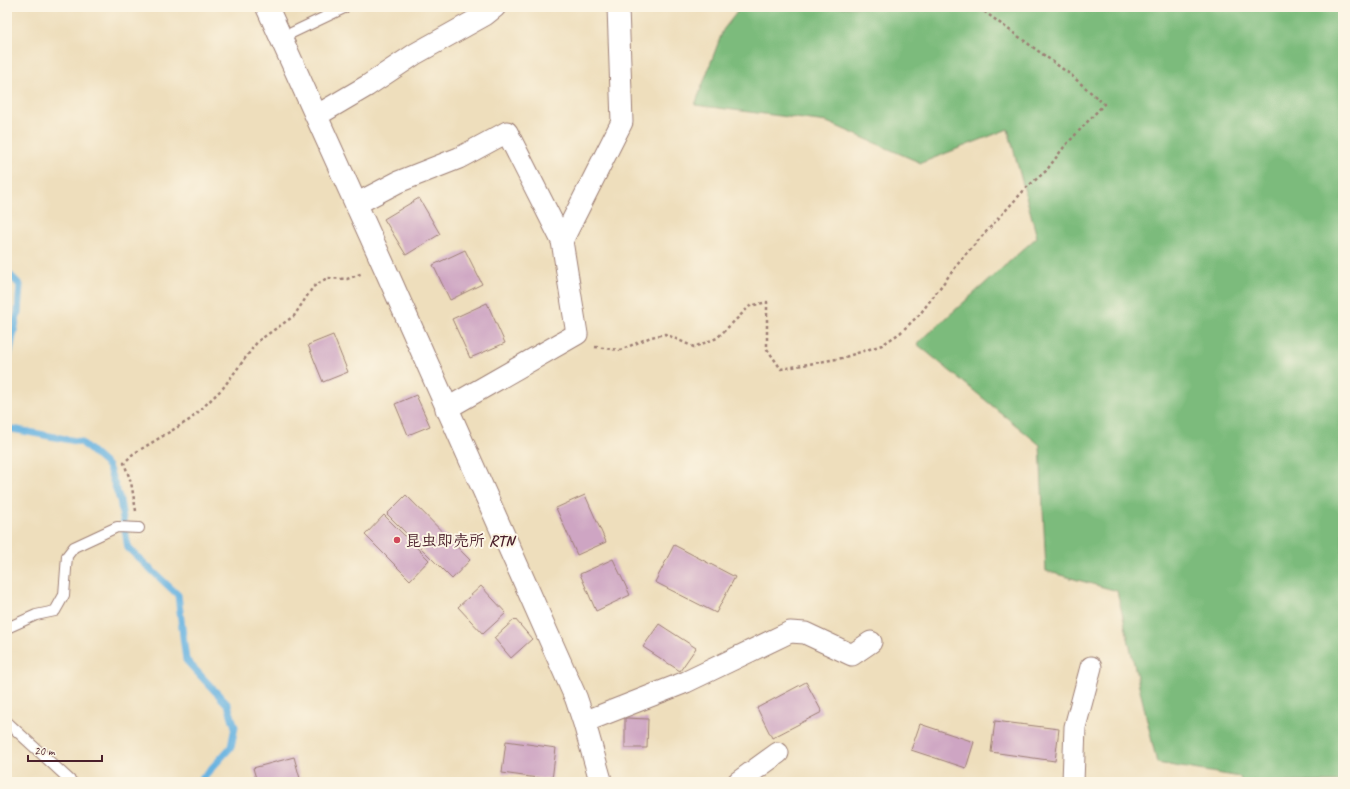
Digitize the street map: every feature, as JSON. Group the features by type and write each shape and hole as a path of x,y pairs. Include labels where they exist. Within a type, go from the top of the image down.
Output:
{"street":[{"path":"267,7 576,698 601,782"},
{"path":"316,116 367,86 415,54 485,15 495,7"},
{"path":"562,241 622,122 618,7"},
{"path":"356,204 398,182 459,158 507,132 562,241 577,334 446,409"},
{"path":"584,722 686,682 790,632 805,633 852,655 871,642"},
{"path":"1073,782 1075,727 1091,667"},
{"path":"738,782 778,753"}],"lane":[{"path":"281,38 344,8"},
{"path":"7,628 36,615 55,611 64,596 67,556 74,547 117,527 139,528"},
{"path":"7,722 72,782"}],"path":[{"path":"577,334 595,347 601,348 620,350 651,337 665,334 694,347 717,338 750,306 767,302 767,349 782,369 842,358 882,345 900,333 920,314 964,256 1027,187 1046,171 1064,146 1104,104 1071,75 978,7"},
{"path":"139,528 131,482 124,462 133,454 191,419 223,388 258,341 294,316 313,287 327,278 347,279 384,266"}],"green space":[{"path":"741,7 1343,7 1343,782 1242,782 1240,777 1157,763 1117,591 1046,571 1040,445 917,344 1037,237 1008,129 921,163 827,122 695,105 723,30"}],"building":[{"path":"419,198 440,234 406,255 384,219"},
{"path":"465,250 482,284 450,300 433,265"},
{"path":"487,303 505,343 470,358 452,319"},
{"path":"333,335 348,372 323,382 308,345"},
{"path":"416,395 430,426 408,435 395,404"},
{"path":"406,495 470,560 452,579 387,514"},
{"path":"585,495 606,542 577,555 556,508"},
{"path":"384,515 429,560 410,580 365,535"},
{"path":"674,545 735,577 716,613 655,582"},
{"path":"613,559 630,595 596,611 580,574"},
{"path":"481,586 506,613 483,634 458,607"},
{"path":"515,619 532,639 511,658 494,638"},
{"path":"659,624 696,648 680,671 643,647"},
{"path":"806,682 822,712 772,738 757,708"},
{"path":"625,718 648,719 647,748 625,748"},
{"path":"995,721 1059,729 1055,761 991,752"},
{"path":"920,724 974,742 966,768 911,750"},
{"path":"506,741 556,748 552,780 502,773"},
{"path":"294,757 301,782 257,782 253,768"}],"waterway":[{"path":"7,272 20,285 18,312 7,365"},
{"path":"7,428 81,442 108,466 120,500 128,548 178,595 186,660 228,705 235,727 231,747 199,782"}],"place":[{"name":"昆虫即売所 RTN","path":"397,540"}]}
